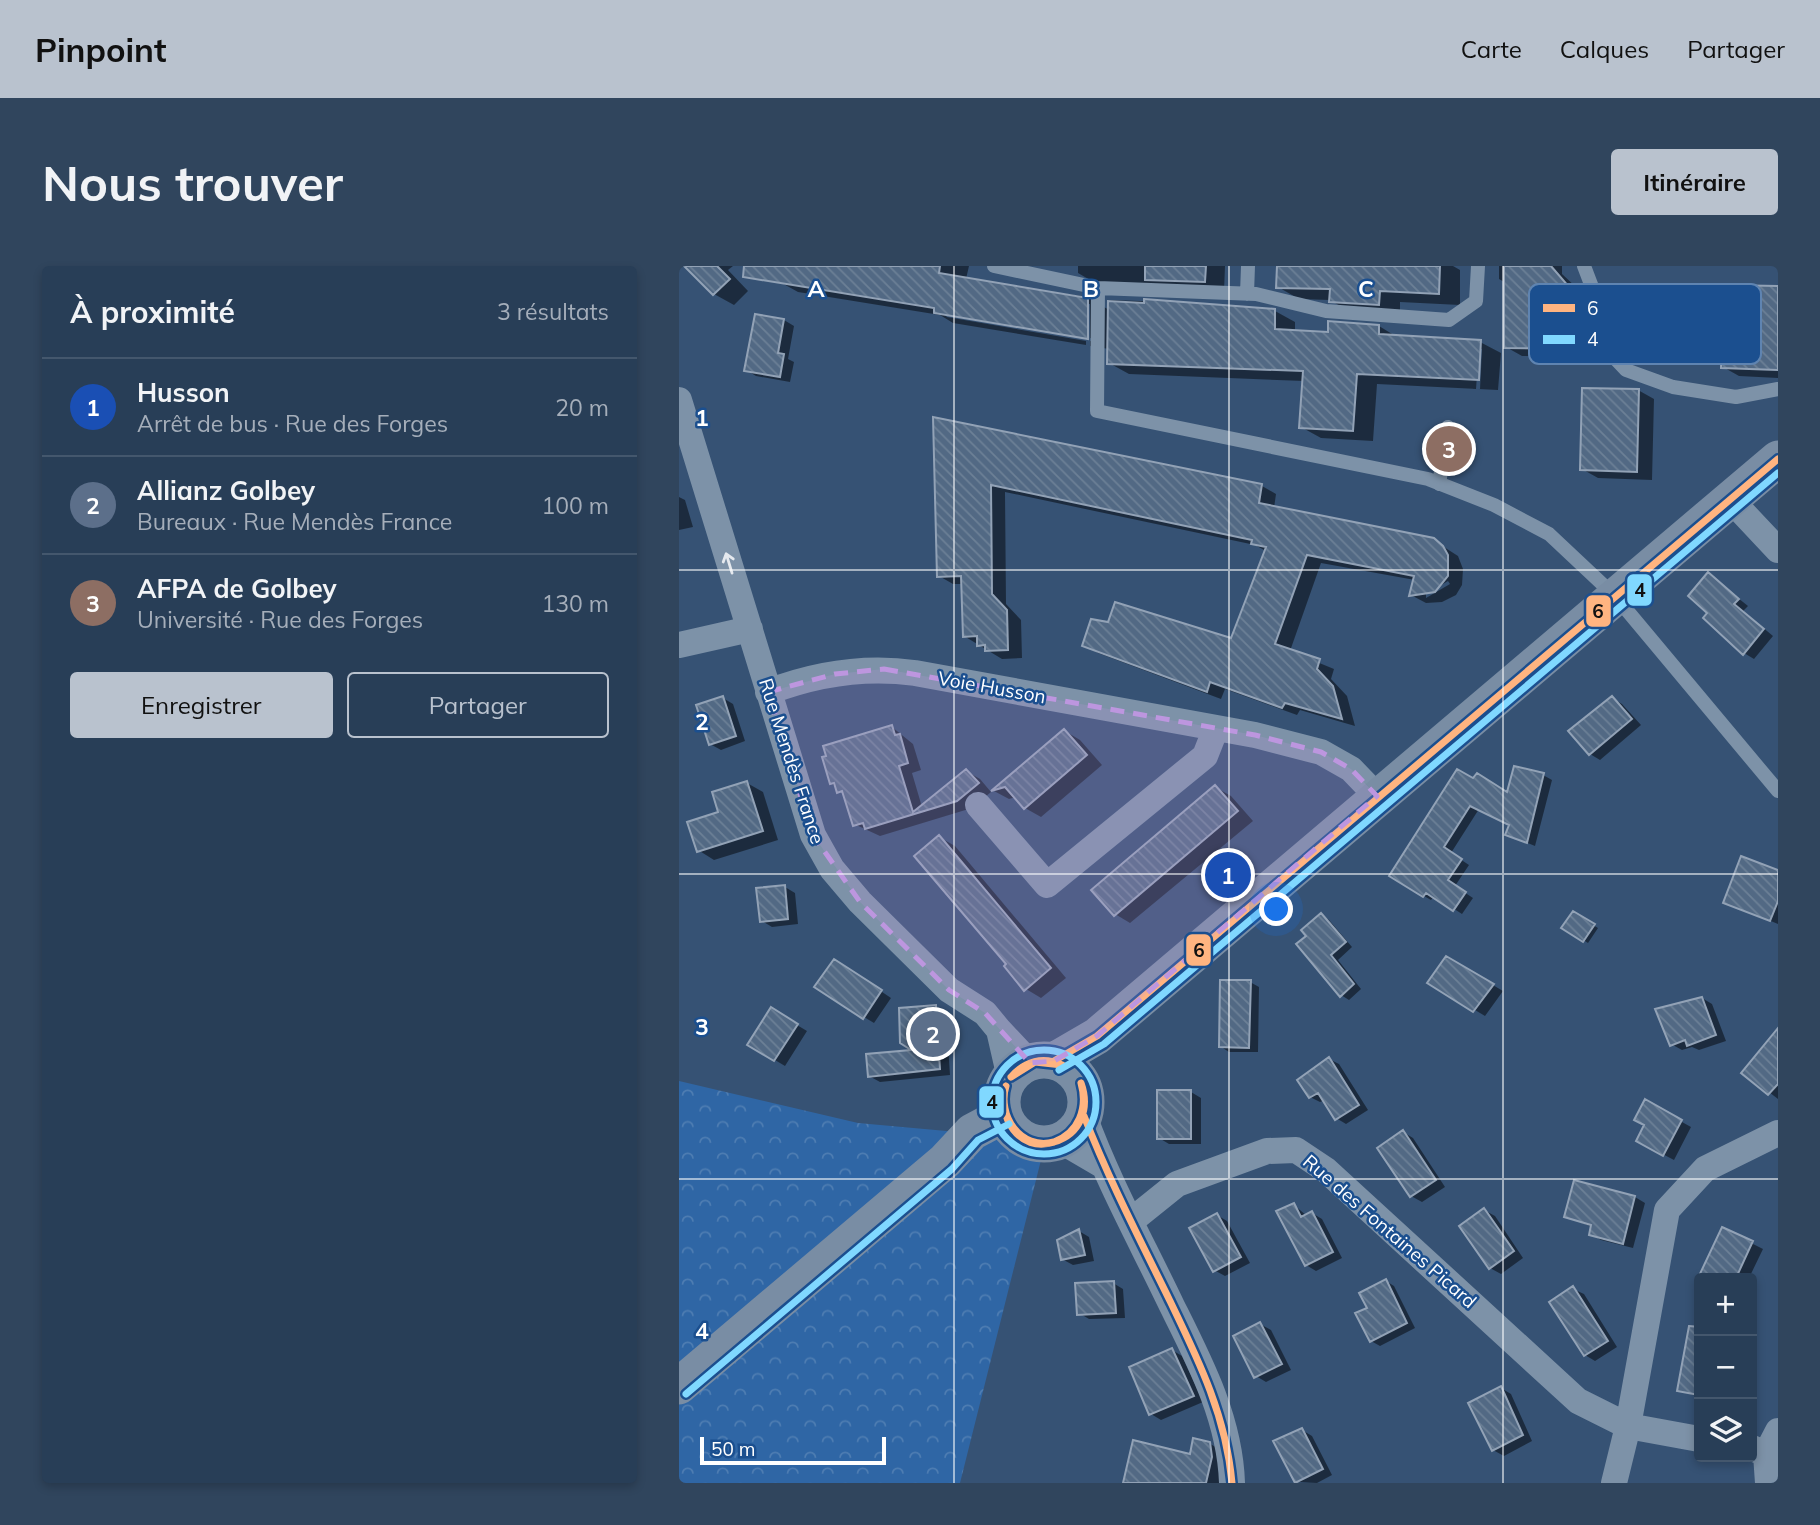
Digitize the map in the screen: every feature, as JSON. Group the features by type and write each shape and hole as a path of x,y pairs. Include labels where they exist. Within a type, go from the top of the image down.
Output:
{"main road":[{"path":"1053,1090 1004,1089 1011,1125 1038,1144 1053,1090 1097,1036 1377,796 1778,459"},
{"path":"679,1385 944,1161 972,1132 1011,1125"}],"street":[{"name":"Rue Mendès France","path":"679,400 813,835 832,869 860,902 949,989 985,1013 1053,1090 1102,1165 1131,1221"},
{"path":"1730,499 1778,550"},
{"path":"679,645 750,629"},
{"name":"Voie Husson","path":"768,692 835,674 884,669 1216,728 1321,752 1350,769 1377,796"},
{"path":"978,805 1047,885 1205,756 1216,728"},
{"path":"1614,1483 1667,1210 1705,1169 1778,1133"},
{"name":"Rue des Fontaines Picard","path":"1131,1221 1177,1184 1267,1151 1296,1150 1326,1170 1578,1401 1627,1426 1694,1438"},
{"path":"1131,1221 1212,1387 1231,1463 1232,1483"},
{"path":"1765,1444 1768,1483"}],"lane":[{"path":"994,266 1063,273 1098,288 1247,294 1326,311 1449,320 1476,301 1478,266"},
{"path":"1247,294 1248,266"},
{"path":"1584,266 1591,284"},
{"path":"1098,288 1097,411 1439,484 1494,505 1549,534 1615,596 1778,791"},
{"path":"1620,364 1626,370 1673,387 1736,397 1778,389"},
{"path":"1439,484 1448,427"}],"highlighted area":[{"path":"884,669 915,673 1255,735 1321,752 1351,769 1377,796 1097,1036 1054,1061 1030,1063 985,1013 949,990 860,902 813,835 768,692 835,674"}],"green space":[{"path":"679,1081 858,1123 1046,1140 960,1483 679,1483"}],"building":[{"path":"684,266 717,266 730,279 713,295"},
{"path":"744,266 940,266 939,273 1088,298 1088,339 934,313 934,308 743,277"},
{"path":"1145,266 1206,266 1205,282 1145,280"},
{"path":"1277,266 1440,266 1439,294 1380,291 1379,305 1329,302 1330,289 1276,288"},
{"path":"1504,266 1551,266 1566,284 1529,284 1529,348 1504,348"},
{"path":"1761,286 1778,286 1778,370 1721,368 1721,364 1761,364"},
{"path":"1144,299 1275,309 1275,329 1328,332 1328,321 1379,325 1379,334 1481,340 1479,380 1357,374 1353,431 1299,428 1303,371 1107,364 1108,301 1144,303"},
{"path":"755,314 784,319 778,353 784,354 780,377 744,371"},
{"path":"1582,388 1639,389 1637,472 1580,470"},
{"path":"933,417 1262,484 1259,503 1434,538 1448,555 1448,576 1435,592 1409,596 1414,576 1307,555 1275,644 1320,659 1317,669 1333,686 1342,719 1285,703 1282,708 1210,682 1207,692 1082,646 1091,619 1108,622 1115,602 1231,638 1266,547 1251,544 1252,540 991,485 992,594 1007,610 1008,650 985,651 985,645 977,646 977,636 963,637 961,576 937,577"},
{"path":"1708,572 1739,599 1734,604 1764,629 1743,655 1703,618 1707,613 1688,596"},
{"path":"723,696 736,736 709,745 696,705"},
{"path":"1612,696 1632,719 1589,755 1568,731"},
{"path":"892,725 895,735 900,734 908,763 899,766 913,812 966,769 979,783 957,801 865,829 863,823 853,826 842,791 837,793 834,783 830,784 822,757 826,756 823,746"},
{"path":"1064,729 1087,755 1024,809 1005,787 991,791"},
{"path":"1514,766 1544,773 1527,843 1505,835 1509,825 1470,806 1444,847 1462,859 1448,880 1466,892 1453,911 1426,893 1423,897 1389,876 1457,769 1473,778 1477,773 1507,792"},
{"path":"747,781 763,831 697,852 687,822 718,812 712,792"},
{"path":"1215,785 1238,811 1114,916 1091,890"},
{"path":"939,835 1051,968 1024,991 1004,966 1006,964 914,856"},
{"path":"1741,856 1778,870 1778,901 1770,921 1723,903"},
{"path":"785,885 788,919 760,922 756,888"},
{"path":"1573,911 1595,924 1583,942 1561,928"},
{"path":"1321,913 1346,942 1331,955 1354,984 1340,997 1296,944 1306,936 1301,930"},
{"path":"1446,956 1494,984 1473,1012 1427,983"},
{"path":"834,959 882,990 863,1019 814,987"},
{"path":"1220,980 1251,980 1249,1048 1219,1047"},
{"path":"1702,997 1716,1035 1687,1046 1685,1040 1670,1046 1655,1009"},
{"path":"936,1005 940,1069 868,1077 866,1054 911,1050 900,1043 899,1008"},
{"path":"771,1007 798,1024 774,1061 747,1045"},
{"path":"1778,1028 1778,1084 1768,1095 1741,1073"},
{"path":"1329,1057 1359,1105 1335,1120 1318,1093 1309,1098 1297,1080"},
{"path":"1157,1090 1191,1090 1191,1139 1157,1139"},
{"path":"1645,1099 1682,1120 1663,1156 1636,1141 1644,1125 1634,1120"},
{"path":"1403,1130 1436,1180 1410,1197 1377,1148"},
{"path":"1574,1180 1635,1196 1623,1244 1589,1235 1591,1225 1564,1217"},
{"path":"1294,1203 1301,1217 1312,1211 1333,1252 1305,1266 1276,1211"},
{"path":"1484,1208 1514,1251 1489,1269 1459,1226"},
{"path":"1217,1213 1241,1257 1213,1272 1189,1228"},
{"path":"1722,1227 1753,1241 1738,1273 1700,1273"},
{"path":"1079,1229 1085,1255 1061,1260 1057,1240"},
{"path":"1386,1279 1407,1323 1370,1342 1355,1313 1367,1308 1359,1293"},
{"path":"1114,1281 1116,1313 1077,1315 1075,1283"},
{"path":"1573,1286 1608,1341 1584,1356 1549,1302"},
{"path":"1260,1322 1282,1364 1254,1378 1233,1336"},
{"path":"1689,1326 1694,1326 1694,1394 1677,1391"},
{"path":"1172,1348 1194,1396 1149,1415 1129,1367"},
{"path":"1501,1386 1523,1435 1492,1451 1468,1403"},
{"path":"1302,1428 1323,1469 1295,1483 1273,1441"},
{"path":"1193,1438 1210,1442 1212,1457 1206,1483 1123,1483 1133,1440 1190,1454"}],"transit line":[{"name":"6","path":"1054,1061 1097,1036 1778,459"},
{"name":"4","path":"1059,1070 1104,1044 1778,473"},
{"name":"4","path":"1044,1050 1064,1054 1081,1065 1092,1082 1096,1102 1092,1122 1081,1139 1064,1150 1044,1154 1024,1150 1007,1139 996,1122 992,1102 996,1082 1007,1065 1024,1054 1044,1050"},
{"name":"6","path":"1011,1077 1022,1067 1035,1062 1048,1061 1062,1065"},
{"name":"6","path":"1011,1077 1035,1062 1062,1065"},
{"name":"6","path":"1054,1142 1070,1132 1079,1118 1083,1102 1081,1083"},
{"name":"6","path":"1054,1142 1071,1133 1081,1119 1084,1111 1081,1083"},
{"name":"6","path":"1006,1086 1005,1108 1014,1128 1021,1136 1031,1141 1054,1142"},
{"name":"6","path":"1006,1086 1004,1109 1013,1129 1030,1142 1054,1142"},
{"name":"6","path":"1084,1116 1114,1187 1181,1323 1210,1389 1224,1435 1232,1483"},
{"name":"4","path":"686,1394 952,1169 978,1140 1009,1124"}],"place":[{"name":"AFPA de Golbey","path":"1449,449"},
{"name":"Husson","path":"1228,875"},
{"name":"Allianz Golbey","path":"933,1034"}]}
